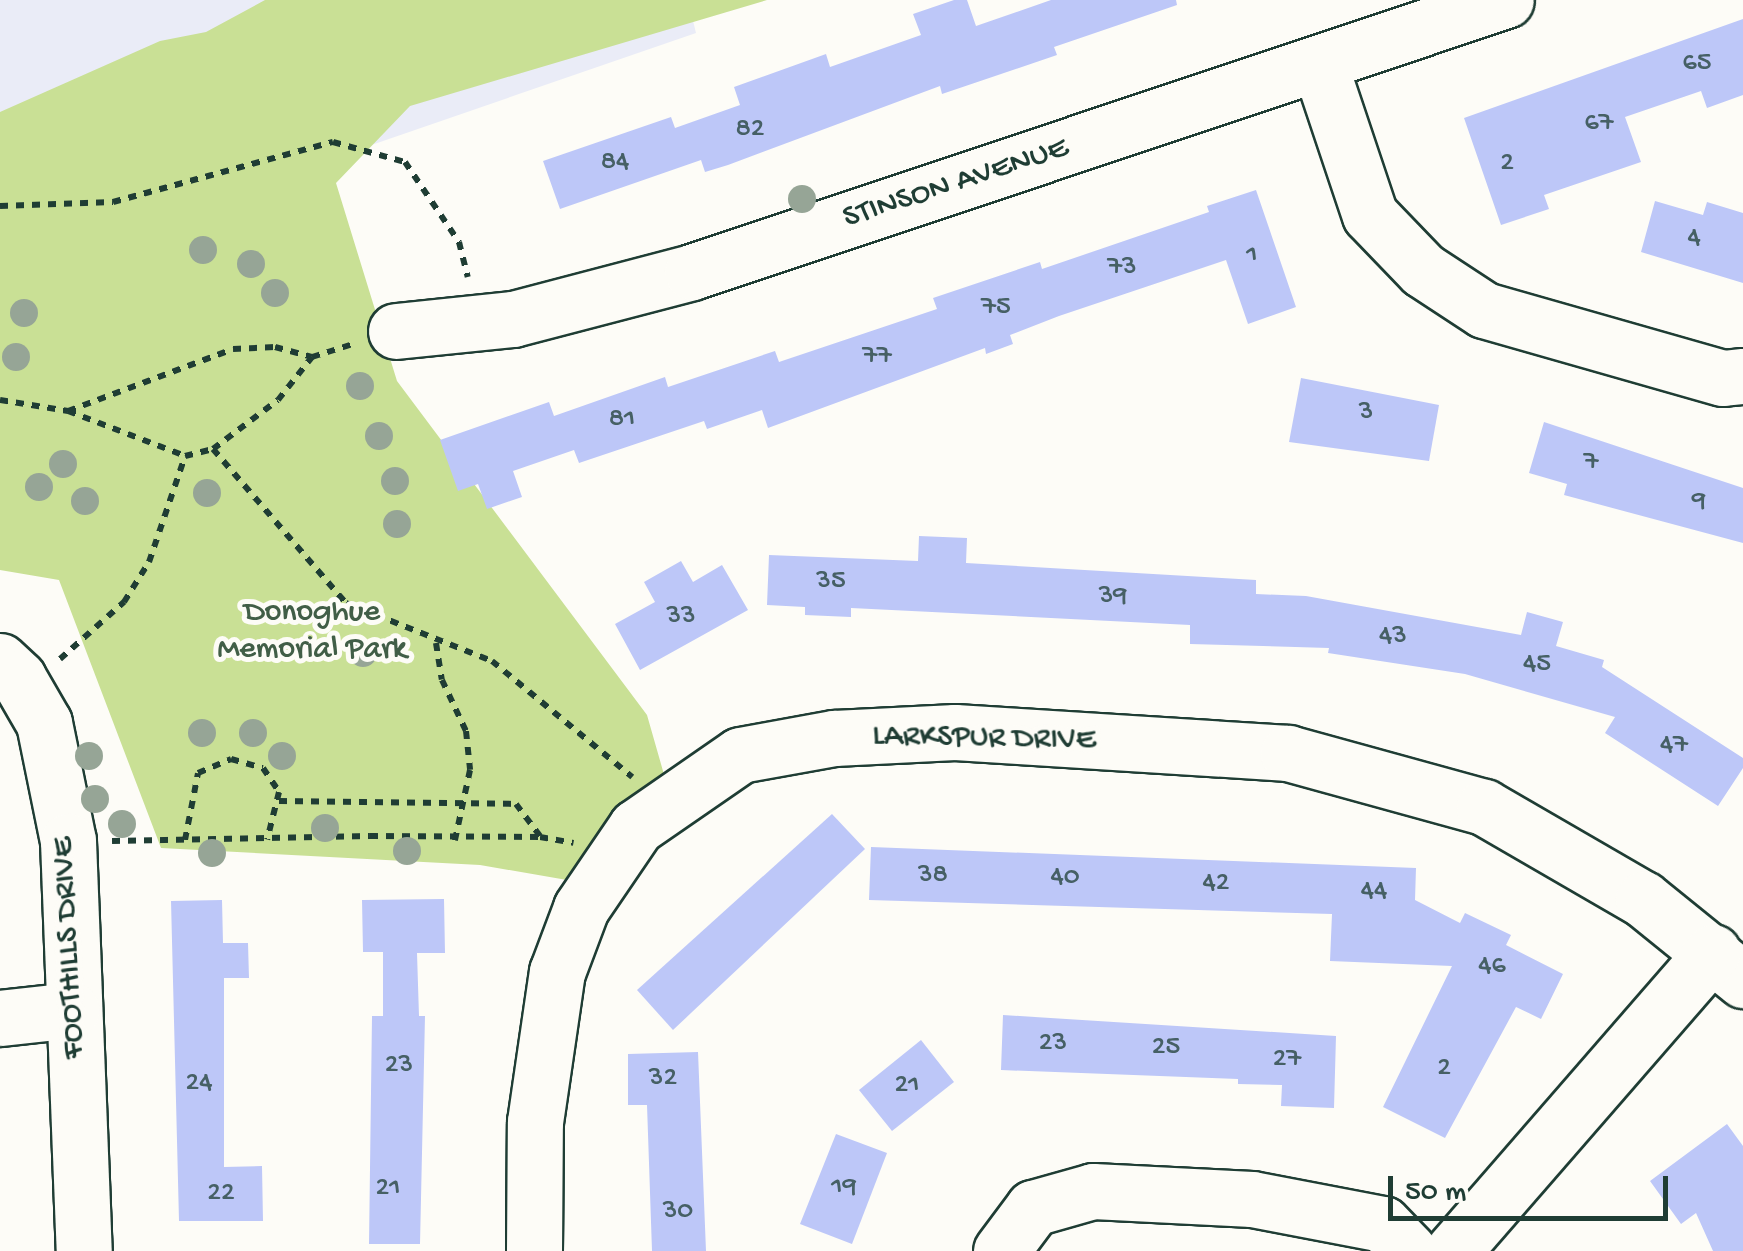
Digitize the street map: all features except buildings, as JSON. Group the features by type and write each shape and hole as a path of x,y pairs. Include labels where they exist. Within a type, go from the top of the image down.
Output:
{"street":[{"name":"STINSON AVENUE","path":"396,331 479,322 692,272 1506,0"},
{"path":"1318,63 1370,215 1423,270 1484,310 1722,378 1743,376"},
{"name":"FOOTHILLS DRIVE","path":"9,670 44,723 68,841 84,1251"},
{"name":"LARKSPUR DRIVE","path":"534,1251 535,1122 557,972 580,908 614,851 664,806 740,754 834,738 956,732 1288,753 1484,806 1643,899 1728,966"},
{"path":"1452,1251 1728,966"},
{"path":"0,1018 72,1010"},
{"path":"1001,1251 1033,1208 1093,1191 1270,1202 1382,1224 1409,1251"}],"path":[{"path":"0,206 114,202 334,142 405,162 459,242 479,322"},
{"path":"68,411 233,349 275,347 312,357 396,331"},
{"path":"0,400 68,411 185,456 213,449 278,400 312,357"},
{"path":"213,449 346,603 436,643 492,661 530,688 664,806"},
{"path":"9,670 52,666 124,602 149,562 185,456"},
{"path":"436,643 442,680 466,731 467,799 454,840"},
{"path":"185,840 198,773 231,759 263,768 279,801 267,840"},
{"path":"279,801 467,799 516,804 540,837"},
{"path":"68,841 540,837 614,851"}],"shaded area":[{"path":"0,0 688,0 696,33 0,273"}],"green space":[{"name":"Donoghue Memorial Park","path":"265,0 767,0 410,106 336,183 397,381 647,715 667,785 567,880 480,865 161,848 59,580 0,570 0,112 160,41 206,32"}]}
